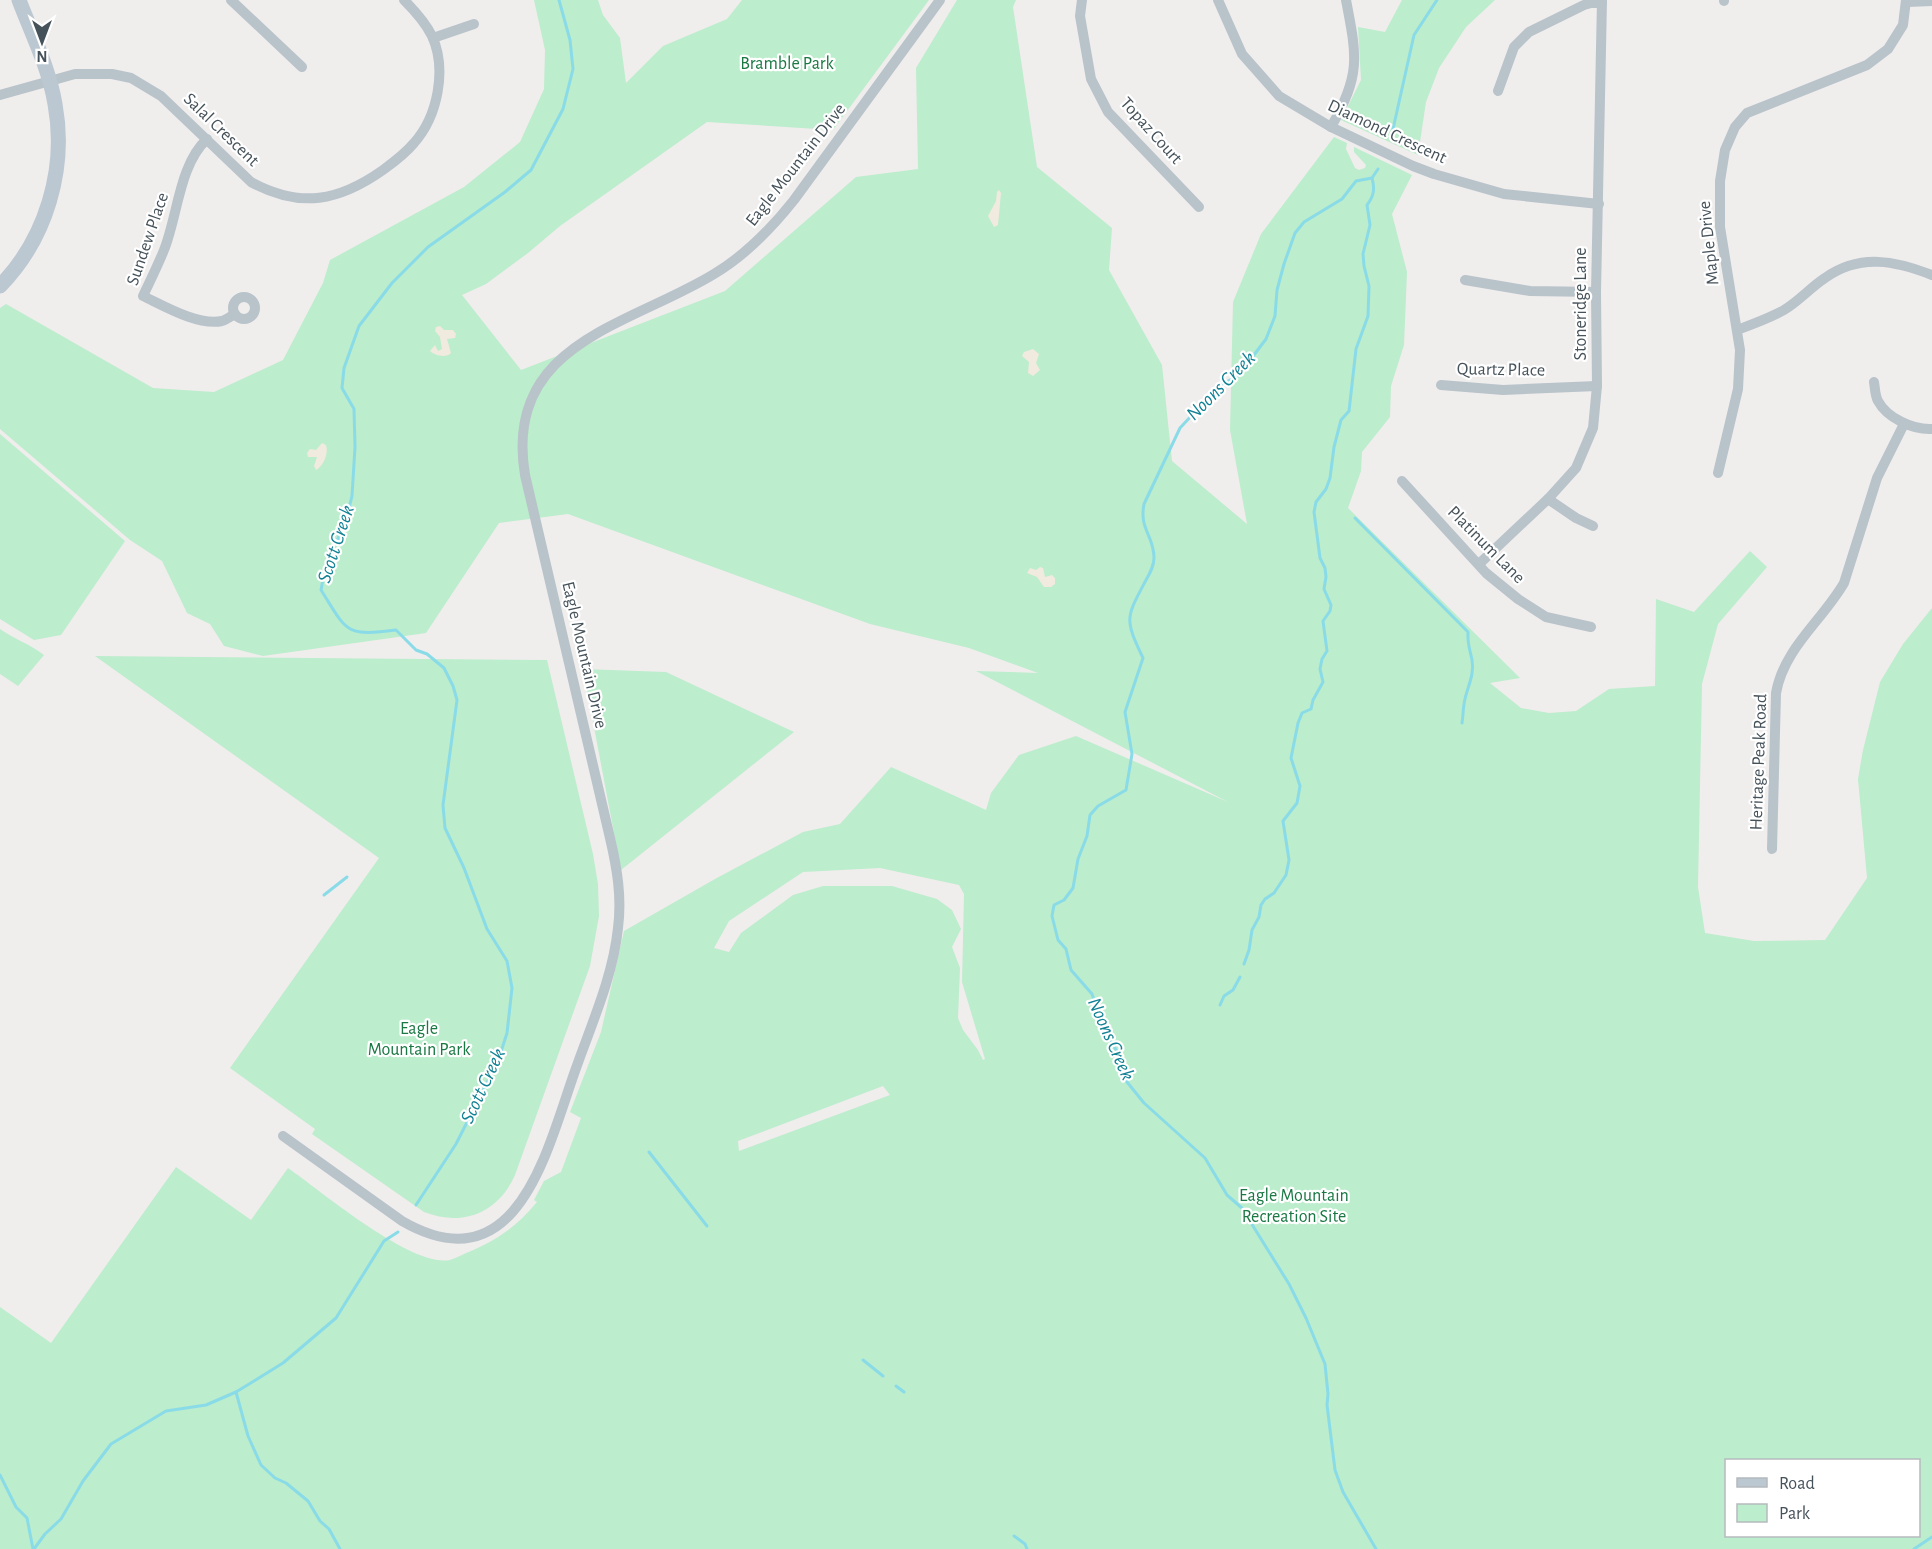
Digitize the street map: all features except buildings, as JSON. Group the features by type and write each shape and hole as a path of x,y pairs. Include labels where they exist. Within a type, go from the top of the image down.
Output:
{"street":[{"path":"0,286 18,265 44,217 53,189 58,158 56,104 50,81 19,0"},
{"path":"231,0 302,67"},
{"name":"Salal Crescent","path":"0,95 75,74 93,72 131,78 161,96 245,178 270,191 291,197 337,195 352,189 400,157 416,142 431,114 438,87 439,64 433,38 422,20 404,0"},
{"name":"Eagle Mountain Drive","path":"283,1136 402,1221 419,1231 438,1237 465,1238 490,1230 514,1213 528,1193 545,1155 606,981 615,950 620,910 619,883 613,849 525,475 522,444 527,415 535,393 545,377 573,348 615,323 713,275 741,255 771,228 795,200 940,0"},
{"name":"Topaz Court","path":"1082,0 1080,16 1091,79 1108,112 1199,207"},
{"name":"Diamond Crescent","path":"1218,0 1242,54 1279,96 1331,127 1434,174 1504,194 1599,204"},
{"path":"1331,127 1354,75 1355,46 1346,0"},
{"name":"Maple Drive","path":"1718,473 1738,389 1740,350 1720,227 1720,181 1725,150 1736,127 1747,113 1867,65 1888,49 1903,24 1906,1 1932,1"},
{"path":"1497,91 1514,47 1529,32 1584,5 1602,2"},
{"name":"Stoneridge Lane","path":"1479,564 1548,499 1576,468 1593,428 1597,386 1596,292 1602,2"},
{"path":"433,38 474,24"},
{"name":"Sundew Place","path":"207,139 192,160 165,249 143,296 199,320 221,321 235,314"},
{"path":"1737,330 1785,309 1826,277 1847,266 1874,261 1904,264 1932,275"},
{"path":"1465,280 1530,291 1596,292"},
{"path":"1874,382 1877,400 1884,409 1904,423 1932,429"},
{"name":"Quartz Place","path":"1441,385 1503,390 1597,386"},
{"name":"Heritage Peak Road","path":"1772,849 1778,681 1783,666 1794,649 1844,583 1882,465 1904,423"},
{"name":"Platinum Lane","path":"1402,481 1486,573 1518,599 1546,616 1591,627"},
{"path":"1548,499 1576,518 1593,526"}],"green space":[{"path":"534,0 598,0 603,15 620,38 626,83 663,46 727,19 742,0 929,0 833,130 707,122 560,226 486,284 462,295 521,370 725,291 856,177 918,169 916,68 957,0 1016,0 1013,7 1037,167 1112,228 1109,270 1162,365 1172,461 1247,524 1230,430 1233,302 1261,234 1334,137 1347,143 1346,149 1355,168 1359,170 1365,168 1366,165 1354,152 1354,147 1412,175 1392,214 1407,272 1404,345 1391,386 1390,417 1362,452 1361,471 1348,508 1520,678 1490,683 1521,708 1549,713 1576,711 1609,689 1655,686 1656,599 1694,612 1750,551 1767,567 1718,624 1702,684 1698,887 1705,933 1754,941 1825,940 1867,878 1858,779 1880,682 1903,644 1932,608 1932,1549 0,1549 0,1307 51,1343 176,1167 251,1220 288,1168 367,1226 391,1240 413,1252 433,1259 453,1259 491,1241 515,1225 537,1202 534,1200 544,1181 561,1172 581,1118 570,1112 601,1032 624,931 803,832 840,824 891,767 986,810 991,793 1019,755 1076,736 1228,802 976,671 1038,673 969,648 870,624 568,514 499,523 426,633 263,656 224,646 210,624 187,613 162,561 130,540 0,429 0,308 6,304 153,388 214,392 283,360 323,283 330,260 464,187 520,142 544,89 545,50","holes":["880,868 959,885 964,894 962,982 985,1059 983,1060 963,1030 958,1018 960,968 952,947 961,929 952,910 937,899 892,886 823,886 793,895 741,933 729,952 714,948 729,921 803,872","883,1086 890,1095 739,1151 738,1141"]},
{"path":"1402,0 1495,0 1466,27 1439,68 1426,102 1418,155 1341,120 1361,80 1358,27 1385,32"},
{"path":"0,434 125,541 61,635 34,640 0,619"},
{"path":"0,629 44,655 18,686 0,674"},
{"name":"Eagle Mountain Park","path":"95,656 547,660 593,854 598,884 599,916 590,966 515,1175 508,1188 489,1207 465,1217 452,1218 424,1212 312,1134 315,1129 230,1068 379,858"},
{"path":"583,669 666,672 794,732 621,870"}],"sand":[{"path":"999,190 1001,193 998,225 994,227 988,216"},
{"path":"440,326 444,330 453,330 456,334 455,338 447,339 451,353 447,356 430,351 435,345 438,351 442,349 440,337 435,331 436,327"},
{"path":"1033,349 1039,354 1036,363 1040,370 1033,376 1028,373 1029,362 1022,356 1024,352"},
{"path":"322,443 327,448 326,456 316,470 314,466 317,457 308,457 307,453 310,449 316,450"},
{"path":"1030,568 1036,570 1043,568 1045,577 1052,575 1055,578 1055,584 1051,587 1044,587 1037,577 1027,573"}],"waterway":[{"name":"Scott Creek","path":"416,1205 456,1144 498,1061 507,1033 512,988 507,961 487,929 464,868 445,828 443,805 457,700 453,686 444,668 427,654 416,650 396,630 356,631 342,623 321,590 325,568 346,520 352,496 355,447 354,409 342,388 344,368 359,326 392,283 428,247 505,192 531,170 563,109 573,69 570,40 559,0"},
{"name":"Noons Creek","path":"1393,129 1414,35 1437,0"},
{"name":"Noons Creek","path":"1376,1549 1343,1492 1335,1470 1327,1405 1325,1364 1289,1284 1243,1209 1227,1195 1205,1158 1144,1103 1127,1082 1118,1054 1102,1023 1092,994 1071,970 1066,949 1058,940 1052,916 1054,905 1064,900 1073,888 1078,859 1087,836 1090,815 1098,806 1126,790 1132,754 1125,712 1143,658 1130,626 1130,618 1134,603 1154,561 1152,544 1143,520 1144,504 1180,428 1220,385 1238,376 1266,339 1275,316 1277,290 1295,233 1304,222 1342,199 1356,181 1372,178 1378,169"},
{"path":"1244,964 1261,905 1274,893 1286,875 1289,860 1283,821 1297,803 1300,786 1291,758 1302,713 1311,709 1313,700 1323,682 1320,669 1327,651 1323,621 1331,605 1324,589 1325,568 1320,558 1314,512 1316,502 1326,489 1330,478 1334,447 1341,420 1349,411 1356,349 1368,316 1369,286 1363,254 1370,225 1367,205 1373,192 1372,178"},
{"path":"1355,518 1468,632 1472,672 1465,698 1462,723"},
{"path":"324,895 347,877"},
{"path":"1220,1005 1224,996 1233,990 1240,977"},
{"path":"649,1152 707,1226"},
{"path":"34,1549 45,1534 61,1519 83,1481 111,1444 166,1411 206,1405 236,1392 283,1363 336,1318 384,1241 398,1232"},
{"path":"863,1360 883,1376"},
{"path":"896,1386 904,1392"},
{"path":"236,1392 248,1436 261,1465 275,1478 286,1483 308,1501 320,1521 329,1529 340,1549"},
{"path":"0,1475 16,1507 27,1518 33,1549"},
{"path":"1014,1536 1025,1544 1027,1549"},
{"path":"1914,1549 1932,1537"}],"park label":[{"name":"Bramble Park","path":"787,64"},
{"name":"Eagle Mountain Recreation Site","path":"1294,1206"}]}
